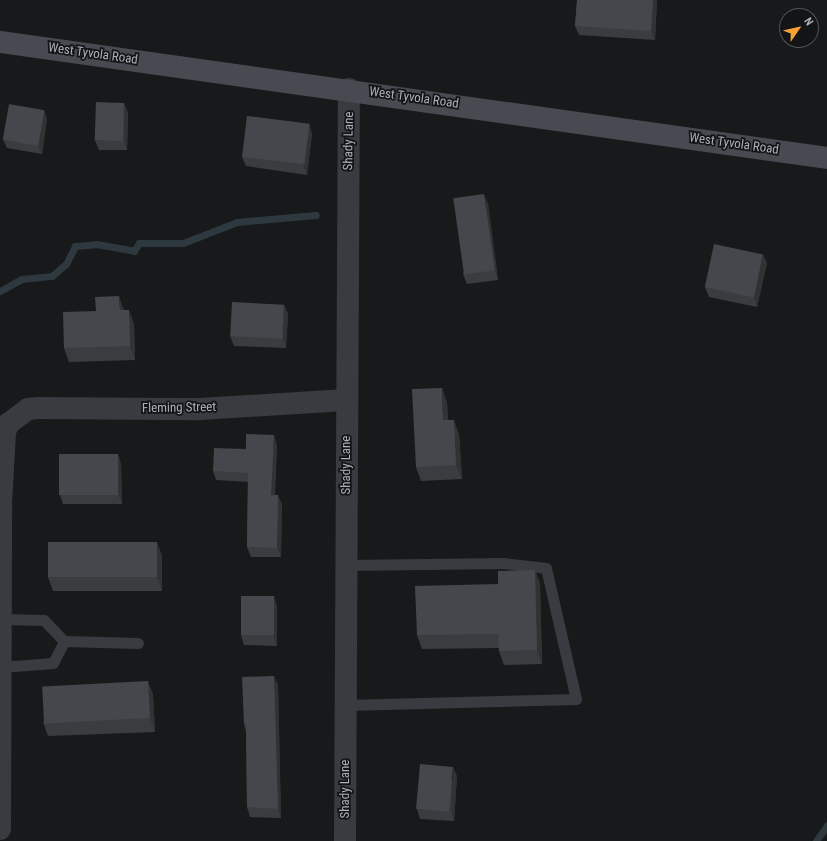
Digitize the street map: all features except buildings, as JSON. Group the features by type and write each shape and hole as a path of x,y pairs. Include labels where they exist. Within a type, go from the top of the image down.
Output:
{"street":[{"name":"West Tyvola Road","path":"0,42 349,89 827,158"},
{"name":"Shady Lane","path":"345,841 346,400 349,89"},
{"name":"Fleming Street","path":"1,619 5,432 14,418 28,409 200,409 346,400"},
{"path":"0,829 1,619"}],"lane":[{"path":"345,705 576,699 546,568 503,563 346,565"},
{"path":"1,619 44,620 64,641 138,643"},
{"path":"1,667 53,664 64,641"}],"waterway":[{"path":"0,291 22,279 52,276 66,264 75,246 96,244 134,251 139,243 183,243 237,222 316,215"},
{"path":"816,841 827,825"}]}
